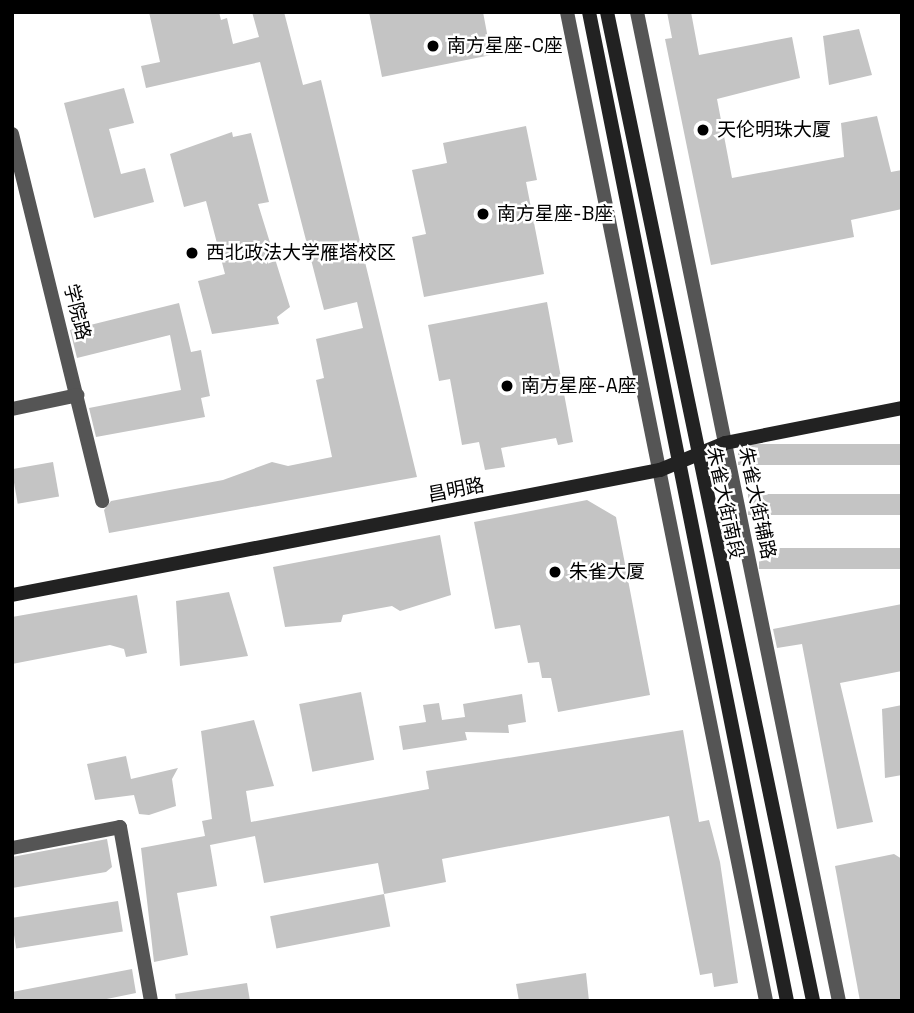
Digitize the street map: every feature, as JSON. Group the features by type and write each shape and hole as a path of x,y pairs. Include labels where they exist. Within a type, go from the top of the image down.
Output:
{"main road":[{"name":"朱雀大街南段","path":"589,12 787,1001"},
{"name":"朱雀大街南段","path":"607,12 696,460 813,1001"},
{"name":"昌明路","path":"12,595 660,470 696,460 725,443 902,408"}],"street":[{"path":"567,12 766,1001"},
{"name":"朱雀大街辅路","path":"637,12 839,1001"},
{"name":"学院路","path":"12,134 102,501"},
{"path":"12,409 78,395"},
{"path":"12,848 120,827 151,1001"}],"building":[{"path":"149,12 219,12 221,20 227,18 233,44 259,37 252,12 284,12 303,85 321,80 417,477 109,533 104,510 111,501 223,480 272,462 288,466 332,457 316,380 324,378 316,339 363,328 357,302 324,310 260,62 146,88 141,66 160,62"},
{"name":"南方星座-C座","path":"369,12 483,12 491,55 382,77"},
{"name":"天伦明珠大厦","path":"667,12 691,12 699,55 792,37 800,78 717,99 732,178 844,157 841,123 877,116 891,172 902,170 902,209 851,220 854,237 711,265 665,39 672,38"},
{"path":"859,29 872,75 829,85 823,36"},
{"path":"124,88 134,123 109,129 121,174 145,168 154,202 94,218 64,103"},
{"name":"南方星座-B座","path":"526,126 537,180 526,182 544,274 424,297 412,237 426,234 412,170 447,163 443,143"},
{"path":"232,132 233,137 251,133 269,202 258,204 290,307 277,317 279,324 212,334 198,281 225,274 206,201 184,207 170,154"},
{"name":"南方星座-A座","path":"547,302 573,442 558,445 556,438 501,448 505,467 485,470 479,442 462,445 450,379 439,381 428,325"},
{"path":"179,303 191,352 201,350 210,396 201,398 205,417 96,437 89,408 181,390 170,335 77,358 70,330"},
{"path":"738,444 902,444 902,465 738,465"},
{"path":"53,462 59,496 18,504 12,469"},
{"path":"748,494 902,494 902,515 748,515"},
{"name":"朱雀大厦","path":"587,500 616,517 650,695 558,712 551,678 542,678 539,662 528,663 520,625 495,629 474,522"},
{"path":"440,535 451,595 400,611 392,606 343,615 341,622 285,627 273,567"},
{"path":"759,548 902,548 902,569 759,569"},
{"path":"229,592 248,656 180,666 176,601"},
{"path":"137,595 147,653 126,657 124,649 110,645 12,664 12,617"},
{"path":"902,604 902,671 840,683 873,822 837,829 802,644 777,648 773,629"},
{"path":"361,692 374,760 312,772 299,704"},
{"path":"522,694 526,722 508,725 509,733 465,732 467,740 403,750 399,726 426,722 423,705 439,703 442,720 465,717 463,704"},
{"path":"902,705 902,775 885,778 882,709"},
{"path":"254,720 274,786 246,791 251,822 429,789 426,771 683,730 699,822 709,820 720,862 738,983 714,987 712,973 700,975 669,816 442,859 446,882 384,894 378,863 264,883 255,836 210,845 217,886 177,893 188,955 154,962 141,848 205,836 202,821 212,819 201,731"},
{"path":"126,756 131,779 178,768 172,779 176,806 149,815 139,814 134,795 95,800 87,764"},
{"path":"107,839 112,867 106,872 12,888 12,857"},
{"path":"894,854 902,859 902,1001 860,1001 835,866"},
{"path":"384,894 390,926 276,949 270,916"},
{"path":"118,901 123,932 16,949 12,918"},
{"path":"132,969 136,993 97,1001 12,1001 12,992"},
{"path":"586,973 589,1001 519,1001 516,984"},
{"path":"247,983 250,1001 176,1001 175,994"}],"place":[{"name":"南方星座-C座","path":"433,46"},
{"name":"天伦明珠大厦","path":"703,130"},
{"name":"南方星座-B座","path":"483,214"},
{"name":"西北政法大学雁塔校区","path":"192,253"},
{"name":"南方星座-A座","path":"507,386"},
{"name":"朱雀大厦","path":"555,572"}]}
